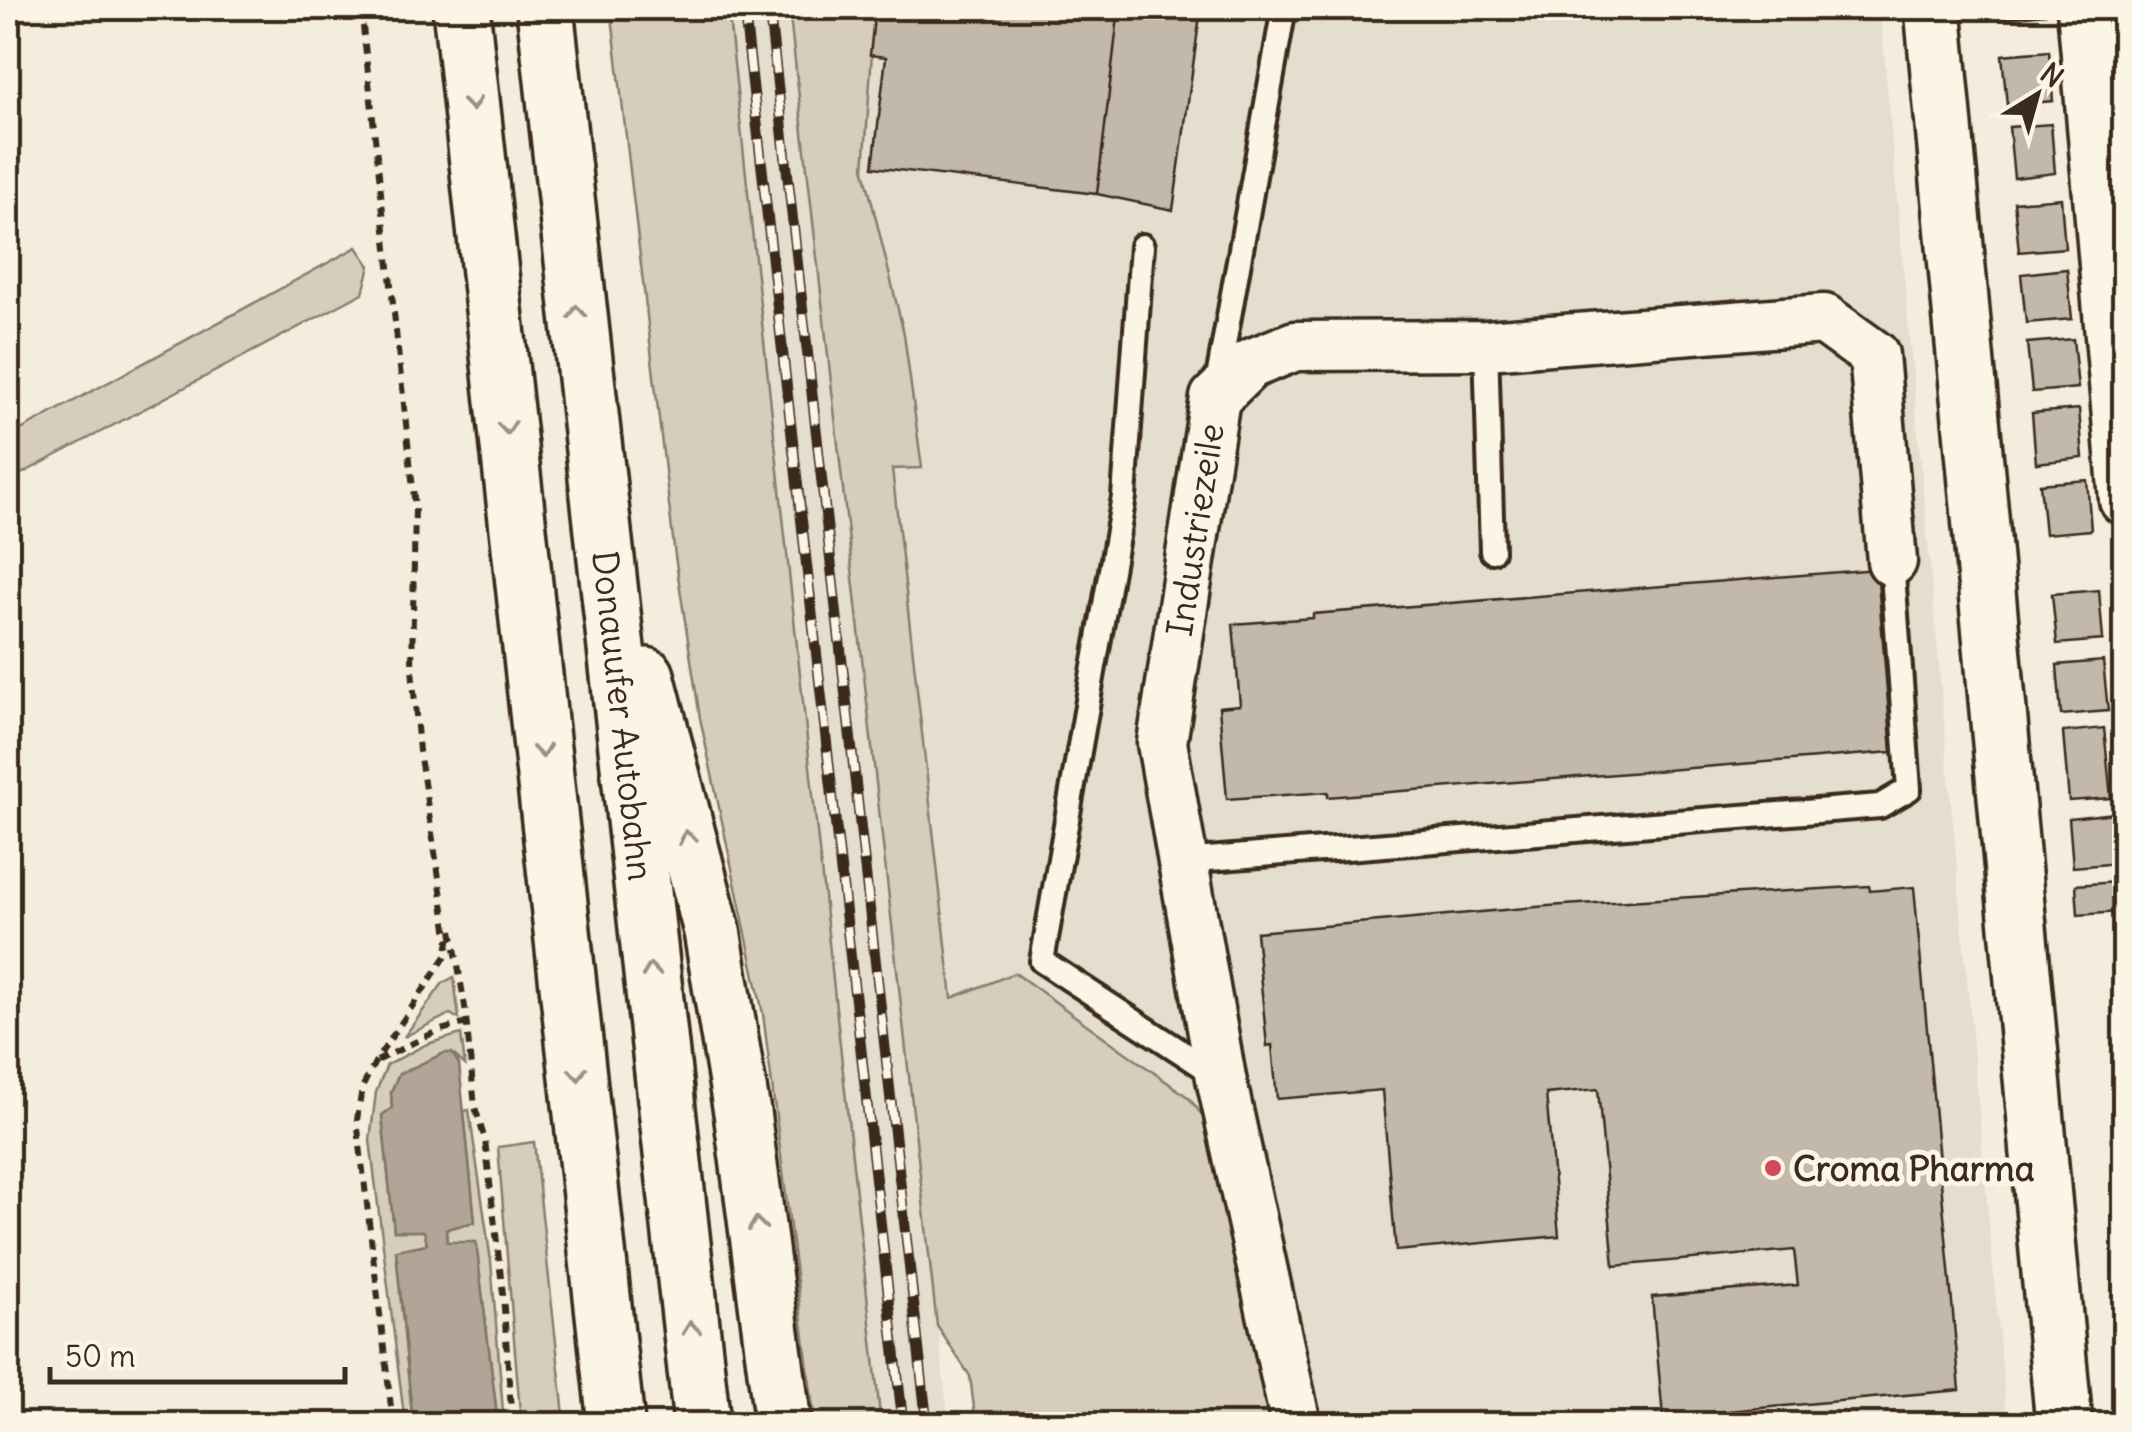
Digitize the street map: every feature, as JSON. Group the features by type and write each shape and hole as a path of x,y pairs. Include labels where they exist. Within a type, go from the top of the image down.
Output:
{"main road":[{"path":"461,8 616,1424"},
{"name":"Donauufer Autobahn","path":"545,8 702,1424"},
{"path":"1933,8 2064,1424"},
{"path":"595,479 712,931 742,1112 783,1424"}],"street":[{"path":"2082,8 2124,500"},
{"name":"Industriezeile","path":"1296,1424 1220,1078 1162,743 1215,398 1250,364 1295,346 1486,346 1824,319 1874,356 1892,560"}],"lane":[{"path":"1215,398 1284,8"},
{"path":"1142,246 1124,498 1042,961 1220,1078"},
{"path":"1486,346 1492,551"},
{"path":"1183,862 1880,806 1909,789 1892,560"}],"path":[{"path":"361,8 416,507 412,668 419,751 468,1023 474,1107 485,1140 503,1294 512,1424"},
{"path":"393,1424 357,1120 362,1088 375,1062 446,956 448,919"},
{"path":"375,1062 436,1031 468,1023"}],"shaded area":[{"path":"611,8 728,8 881,1424 815,1424 763,1014 700,718 675,556"},
{"path":"728,8 789,8 949,1424 881,1424"},
{"path":"789,8 875,8 864,170 904,334 922,468 892,469 952,998 1015,973 1189,1098 1209,1124 1271,1424 976,1424 970,1376 937,1326"},
{"path":"875,8 1880,8 2007,1424 1271,1424 1209,1124 1189,1098 1015,973 952,998 892,468 922,467 904,334 864,170"},
{"path":"357,247 370,266 363,293 8,481 8,437"},
{"path":"454,977 459,1019 450,1014 404,1037 443,983"},
{"path":"461,1034 465,1065 452,1053 391,1092 392,1108 382,1116 394,1231 425,1231 427,1244 396,1251 413,1424 405,1424 370,1140 376,1092 387,1065 427,1044"},
{"path":"452,1053 459,1064 475,1222 446,1229 447,1242 476,1242 498,1424 413,1424 396,1250 427,1244 424,1231 394,1231 382,1115 392,1108 391,1092 399,1074"},
{"path":"469,1110 491,1261 504,1424 498,1424 476,1242 447,1243 446,1229 475,1222 464,1111"},
{"path":"534,1142 565,1424 521,1424 498,1147"}],"building":[{"path":"875,8 1119,8 1097,194 873,167 886,57 870,55"},
{"path":"1119,8 1201,8 1173,210 1097,194"},
{"path":"1998,8 2046,8 2046,14 1999,19"},
{"path":"2124,41 2124,94 2108,95 2103,43"},
{"path":"2049,51 2053,101 2007,105 2002,55"},
{"path":"2124,112 2124,168 2113,168 2109,113"},
{"path":"2051,124 2055,173 2014,178 2009,127"},
{"path":"2061,198 2065,248 2019,252 2014,202"},
{"path":"2067,269 2072,319 2026,323 2021,274"},
{"path":"2073,339 2078,388 2032,392 2027,343"},
{"path":"2079,409 2083,458 2036,463 2032,413"},
{"path":"2087,480 2091,530 2045,534 2040,484"},
{"path":"1877,569 1892,752 1328,797 1328,792 1227,799 1219,707 1240,705 1233,624 1313,618 1313,614"},
{"path":"2099,590 2103,640 2057,644 2052,594"},
{"path":"2103,661 2108,711 2061,715 2057,665"},
{"path":"2104,728 2111,798 2069,801 2063,732"},
{"path":"2116,813 2120,863 2073,867 2069,818"},
{"path":"2116,882 2118,912 2078,915 2076,885"},
{"name":"Croma Pharma","path":"1869,886 1870,891 1914,887 1960,1390 1663,1417 1652,1297 1798,1285 1794,1250 1614,1266 1598,1089 1546,1094 1559,1236 1396,1251 1382,1090 1277,1099 1272,1045 1267,1046 1256,932 1548,906"}],"railway":[{"path":"744,8 903,1424"},
{"path":"769,8 927,1424"}],"place":[{"name":"Croma Pharma","path":"1773,1168"}]}
